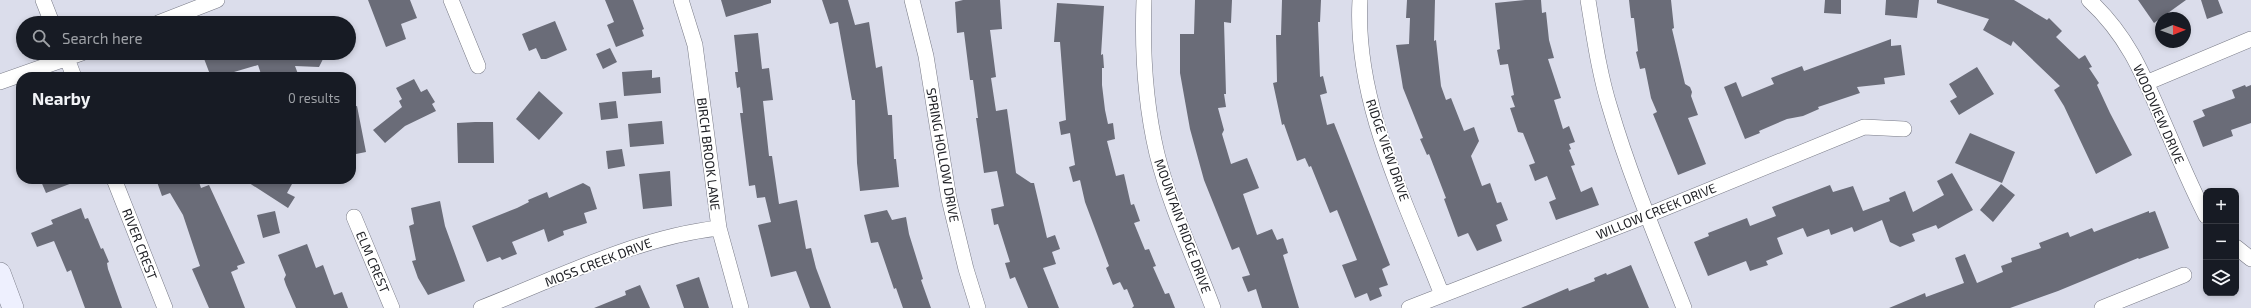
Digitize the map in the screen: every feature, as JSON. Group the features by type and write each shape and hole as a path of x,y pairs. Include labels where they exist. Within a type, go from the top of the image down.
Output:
{"main road":[{"path":"0,273 14,308"}],"street":[{"path":"43,0 49,16"},
{"path":"176,16 217,0"},
{"path":"451,0 478,66"},
{"name":"BIRCH BROOK LANE","path":"681,0 695,45 719,228 741,308"},
{"name":"SPRING HOLLOW DRIVE","path":"912,0 926,56 949,199 966,269 978,308"},
{"name":"MOUNTAIN RIDGE DRIVE","path":"1144,0 1143,34 1146,95 1156,148 1166,184 1213,308"},
{"name":"RIDGE VIEW DRIVE","path":"1360,0 1360,37 1363,65 1375,121 1442,295"},
{"path":"1588,0 1596,53 1609,106 1626,158 1684,308"},
{"name":"WOODVIEW DRIVE","path":"2089,0 2124,40 2141,69 2189,183 2203,210"},
{"path":"2146,83 2251,39"},
{"path":"25,72 56,60"},
{"path":"68,60 72,72"},
{"path":"0,82 16,76"},
{"name":"WILLOW CREEK DRIVE","path":"1409,308 1648,215 1864,127 1904,130"},
{"name":"RIVER CREST","path":"116,184 165,308"},
{"name":"ELM CREST","path":"354,217 392,308"},
{"name":"MOSS CREEK DRIVE","path":"481,308 652,241 689,232 719,228"},
{"path":"2239,249 2251,259"},
{"path":"2102,308 2184,275"}],"building":[{"path":"368,0 410,0 417,18 401,24 406,39 386,47"},
{"path":"605,0 633,0 644,29 642,30 644,36 616,47 607,25 614,22"},
{"path":"721,0 771,0 771,3 726,17"},
{"path":"822,0 848,0 855,25 869,22 876,68 882,66 888,115 892,115 894,159 896,159 899,187 860,191 857,163 855,100 852,100 838,22 830,24"},
{"path":"963,0 1000,0 1002,29 990,30 996,77 991,78 996,111 1007,109 1016,173 1031,183 1034,183 1047,238 1055,235 1060,249 1052,252 1056,264 1043,268 1059,308 1028,308 1015,277 1010,279 1005,263 1010,262 998,224 994,225 991,209 1004,206 997,171 984,173 976,118 978,118 973,80 970,80 964,32 957,33 955,2"},
{"path":"1195,0 1232,0 1231,23 1224,22 1226,94 1224,94 1226,107 1218,108 1224,130 1222,134 1231,164 1247,158 1259,188 1243,194 1257,235 1272,229 1277,240 1283,238 1288,253 1283,255 1299,308 1262,308 1256,289 1248,292 1242,277 1250,275 1239,247 1232,250 1204,180 1190,129 1180,73 1180,34 1194,34"},
{"path":"1282,0 1321,0 1320,22 1318,22 1320,77 1323,76 1327,93 1320,95 1327,125 1334,123 1390,265 1382,269 1388,285 1379,288 1382,296 1370,301 1367,293 1355,298 1342,265 1357,260 1337,210 1330,213 1311,166 1309,167 1305,158 1297,161 1284,124 1282,125 1273,83 1277,82 1276,35 1281,35"},
{"path":"1407,0 1435,0 1434,41 1436,40 1441,86 1446,100 1451,98 1464,131 1474,127 1479,141 1471,156 1482,186 1490,183 1497,203 1501,202 1508,220 1496,225 1502,241 1477,251 1468,233 1458,237 1444,199 1446,198 1429,154 1427,155 1420,139 1423,138 1403,88 1396,45 1409,44 1410,18 1406,18"},
{"path":"1541,0 1542,13 1546,12 1549,40 1554,58 1548,59 1561,98 1554,100 1563,129 1569,126 1575,142 1569,144 1571,149 1569,150 1575,165 1571,166 1581,192 1592,187 1599,205 1556,220 1549,202 1556,199 1547,176 1535,181 1529,165 1535,163 1523,133 1518,132 1510,108 1515,107 1511,96 1514,95 1508,64 1500,65 1497,50 1500,49 1495,3"},
{"path":"1629,0 1671,0 1674,28 1672,29 1685,84 1690,87 1692,92 1691,96 1698,115 1688,118 1706,164 1678,175 1653,114 1657,112 1651,98 1645,68 1640,69 1636,52 1638,51 1634,18 1631,18"},
{"path":"1825,0 1841,0 1841,14 1824,13"},
{"path":"1886,0 1919,0 1917,18 1885,15"},
{"path":"1937,0 2014,0 2047,20 2049,18 2062,31 2056,37 2079,59 2085,55 2092,67 2089,68 2099,83 2097,85 2110,113 2132,155 2096,174 2064,106 2054,90 2060,86 2013,41 2011,46 1983,30 1989,19 1937,3"},
{"path":"2138,0 2186,0 2169,12 2155,12 2154,23"},
{"path":"2201,0 2218,0 2223,13 2207,19"},
{"path":"1057,3 1104,6 1101,55 1103,54 1104,68 1102,68 1102,85 1108,124 1113,123 1115,139 1107,141 1116,176 1124,174 1131,205 1134,204 1140,221 1134,223 1145,250 1149,249 1156,266 1153,267 1165,294 1169,293 1175,308 1132,308 1134,306 1127,289 1124,290 1120,282 1113,285 1106,268 1109,266 1085,202 1080,180 1073,182 1069,167 1075,165 1070,133 1061,135 1059,122 1066,120 1060,42 1054,42"},
{"path":"555,21 567,50 546,59 541,59 536,48 529,51 522,34"},
{"path":"758,33 762,69 769,68 773,100 763,101 769,156 772,156 779,204 797,200 806,249 811,248 816,268 831,308 810,308 796,271 771,277 758,225 771,222 765,197 757,198 755,185 749,186 740,113 743,113 740,87 737,88 735,72 738,72 734,35"},
{"path":"1891,39 1891,46 1901,45 1905,75 1884,78 1885,84 1857,87 1860,93 1818,107 1819,109 1803,116 1787,119 1759,131 1760,133 1745,139 1724,87 1736,82 1742,97 1774,84 1771,78 1802,66 1804,71"},
{"path":"610,48 617,62 603,69 596,54"},
{"path":"205,60 322,60 319,67 295,66 297,72 260,72 258,65 234,72 209,72"},
{"path":"1977,67 1994,94 1959,115 1950,101 1957,97 1949,84"},
{"path":"652,70 652,78 660,77 661,93 624,96 622,72"},
{"path":"414,79 421,92 427,89 435,102 432,104 436,111 405,126 385,143 373,130 402,107 399,101 402,99 396,88"},
{"path":"2245,85 2246,87 2251,85 2251,123 2231,130 2233,136 2203,147 2193,121 2205,116 2202,110 2235,98 2232,90"},
{"path":"539,91 563,113 539,140 516,119"},
{"path":"616,101 618,118 601,120 599,103"},
{"path":"356,106 366,152 356,154"},
{"path":"662,121 664,144 630,147 628,124"},
{"path":"493,122 494,163 458,163 457,123"},
{"path":"1970,133 2015,152 2002,183 1955,163"},
{"path":"622,149 625,166 608,169 606,151"},
{"path":"670,171 672,206 643,209 639,174"},
{"path":"1952,173 1973,210 1938,229 1936,225 1912,234 1915,241 1900,247 1890,242 1882,220 1854,232 1852,227 1831,235 1829,229 1807,237 1803,228 1777,238 1783,254 1766,261 1768,265 1750,271 1746,261 1708,276 1694,242 1709,236 1708,233 1747,218 1750,226 1776,216 1772,207 1830,185 1833,192 1853,186 1863,211 1890,201 1889,198 1905,191 1913,212 1944,195 1937,181"},
{"path":"583,183 590,187 597,209 584,213 587,223 563,231 564,235 548,242 544,229 512,242 517,254 502,260 500,257 487,262 472,226 517,208 529,202 528,200 547,192 549,198"},
{"path":"42,184 70,184 46,193"},
{"path":"158,184 200,184 201,188 209,185 245,263 237,266 238,269 231,272 245,308 209,308 192,269 200,266 183,215 170,193 162,196"},
{"path":"251,184 292,184 287,193 295,197 288,208"},
{"path":"2001,184 2015,195 1993,222 1980,210"},
{"path":"440,201 445,226 465,281 428,295 418,278 412,261 416,260 409,226 414,224 411,208"},
{"path":"81,208 85,219 88,218 101,249 103,248 109,262 107,263 108,269 122,308 85,308 71,270 67,272 54,241 37,247 31,233 53,224 51,220"},
{"path":"887,210 892,220 906,217 909,234 923,279 921,280 931,308 903,308 896,288 894,289 878,242 871,243 864,215"},
{"path":"275,211 280,233 263,238 257,215"},
{"path":"2149,211 2149,213 2155,211 2169,248 2139,259 2138,258 2058,291 2010,308 1889,308 1925,293 1926,297 1964,283 1955,258 1965,254 1977,283 2003,272 2001,266 2012,262 2011,258 2041,248 2039,243 2068,232 2070,237 2092,228 2094,232"},
{"path":"307,244 316,268 323,265 334,295 342,292 348,308 296,308 286,285 284,279 286,275 278,255"},
{"path":"1631,265 1649,308 1521,308 1568,288 1569,291 1595,281 1594,278 1606,273 1607,275"},
{"path":"699,277 709,308 684,308 676,285"},
{"path":"640,285 650,308 594,308 626,295 625,291"}]}
